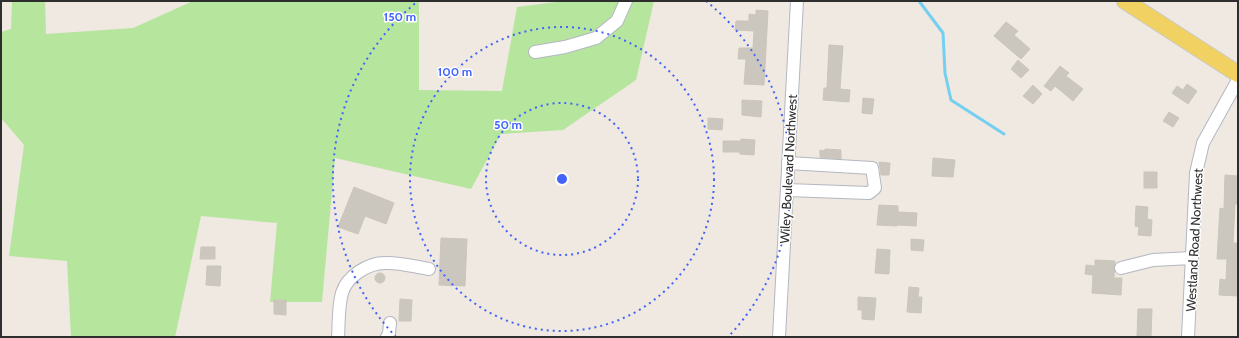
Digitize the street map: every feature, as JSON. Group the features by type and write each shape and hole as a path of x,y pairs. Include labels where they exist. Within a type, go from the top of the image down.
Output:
{"main road":[{"path":"1125,1 1238,74"}],"street":[{"path":"535,52 566,48 596,38 616,21 626,1"},
{"name":"Wiley Boulevard Northwest","path":"779,337 797,1"},
{"name":"Westland Road Northwest","path":"1188,337 1196,173 1202,143 1238,80"},
{"path":"786,190 869,193 875,188 872,168 788,163"},
{"path":"1121,268 1154,260 1192,258"},
{"path":"338,337 342,293 348,283 357,274 369,266 386,263 429,269"},
{"path":"387,337 389,334 390,323"}],"green space":[{"path":"12,1 45,1 46,34 133,28 193,1 419,1 419,90 502,91 517,7 564,1 654,1 636,80 563,130 501,134 471,189 335,158 322,302 270,302 277,223 201,216 175,337 71,337 67,261 9,256 24,145 1,118 1,32 11,29"}],"building":[{"path":"756,10 768,11 764,85 744,84 746,59 738,59 739,48 753,48 754,31 735,30 736,21 749,21 749,14 756,15"},
{"path":"1006,22 1018,31 1014,35 1030,49 1021,59 994,36"},
{"path":"829,45 843,46 840,89 850,90 849,102 823,100 824,88 827,88"},
{"path":"1018,60 1029,70 1021,78 1011,69"},
{"path":"1060,66 1069,73 1066,76 1083,89 1073,101 1055,86 1051,91 1044,86"},
{"path":"1187,84 1197,91 1188,104 1172,93 1177,86 1183,90"},
{"path":"1033,85 1042,94 1033,104 1023,96"},
{"path":"863,98 874,99 872,114 862,113"},
{"path":"742,100 762,101 761,117 742,115"},
{"path":"1169,112 1179,118 1173,127 1163,121"},
{"path":"708,118 723,119 722,130 708,129"},
{"path":"741,139 755,140 754,155 740,154 740,152 723,152 723,141 741,141"},
{"path":"825,149 841,150 841,159 820,157 820,150 825,151"},
{"path":"933,158 955,160 953,177 932,176"},
{"path":"879,162 890,163 889,175 881,175"},
{"path":"1144,172 1157,172 1157,188 1144,188"},
{"path":"1225,175 1238,176 1238,204 1235,204 1233,243 1238,243 1238,296 1219,295 1220,279 1226,280 1227,259 1217,259 1220,208 1224,209"},
{"path":"354,187 394,203 386,224 365,216 358,234 338,227"},
{"path":"879,205 898,206 898,212 917,213 916,226 877,225"},
{"path":"1136,206 1148,207 1147,219 1152,220 1151,236 1138,235 1139,227 1135,226"},
{"path":"441,238 467,239 465,286 439,285"},
{"path":"911,239 924,240 923,251 911,250"},
{"path":"201,247 215,247 215,259 200,259"},
{"path":"877,249 890,250 889,274 875,273"},
{"path":"1095,260 1115,261 1114,278 1122,278 1121,295 1092,293 1093,275 1085,274 1086,265 1095,266"},
{"path":"207,266 221,266 220,286 206,285"},
{"path":"378,273 382,273 384,274 384,282 378,283 375,280 375,276"},
{"path":"909,287 919,288 918,297 922,297 921,313 907,312"},
{"path":"858,297 876,298 874,320 862,319 862,310 858,310"},
{"path":"400,299 412,300 411,321 399,321"},
{"path":"274,300 286,300 286,315 274,314"},
{"path":"1138,309 1152,309 1151,337 1137,336"}],"waterway":[{"path":"919,1 943,33 945,73 951,100 1004,134"}]}
